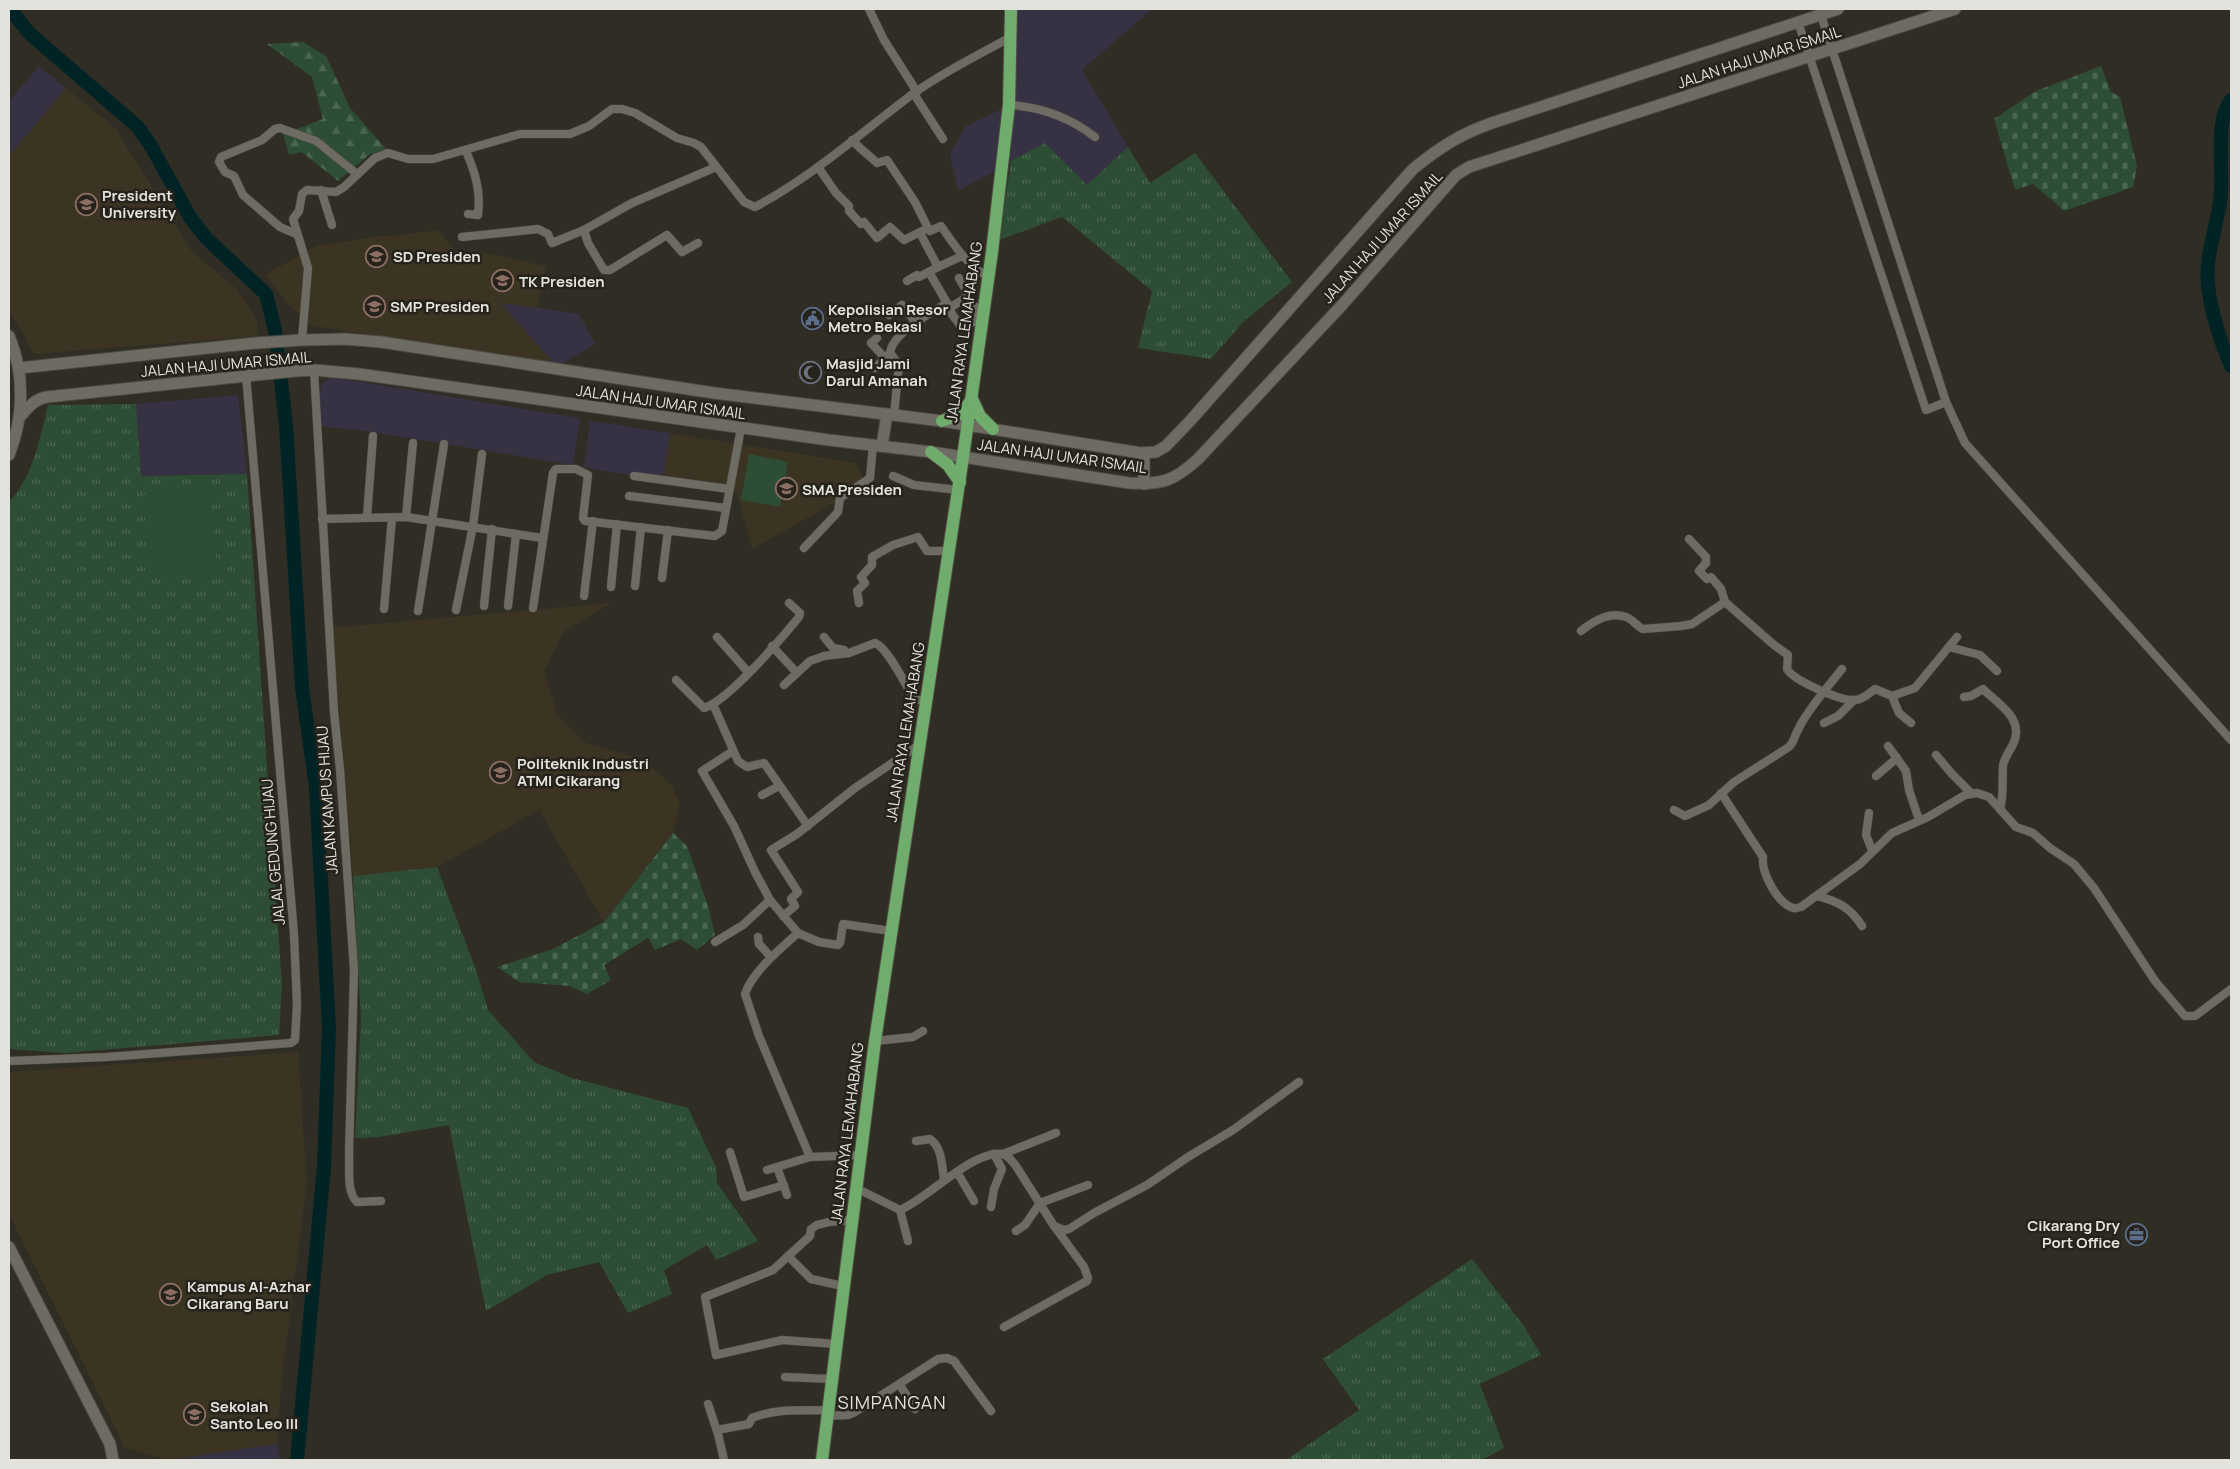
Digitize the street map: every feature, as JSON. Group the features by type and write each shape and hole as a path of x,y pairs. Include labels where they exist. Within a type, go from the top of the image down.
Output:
{"main road":[{"name":"JALAN RAYA LEMAHABANG","path":"822,1460 875,1041 948,551 964,457 972,399 978,321 988,277 1009,104 1011,9"},
{"name":"JALAN HAJI UMAR ISMAIL","path":"19,368 256,343 345,339 380,342 714,392 942,421 1144,453 1156,452 1166,446 1310,288 1413,169 1441,147 1466,132 1838,9"},
{"name":"JALAN HAJI UMAR ISMAIL","path":"20,417 39,398 249,375 314,370 393,378 741,428 931,452 1144,484 1176,478 1198,459 1343,304 1456,175 1469,167 1954,9"},
{"path":"9,336 19,368 20,417 9,455"},
{"path":"942,421 960,414 972,399 980,416 993,430"},
{"path":"878,446 890,414"},
{"path":"931,452 948,465 959,486"},
{"path":"1144,453 1144,484"},
{"path":"9,1247 110,1444 113,1460"}],"street":[{"path":"869,9 884,40 943,139"},
{"path":"1821,14 1946,402 1965,443 2231,740"},
{"path":"1798,22 1926,410 1946,402"},
{"path":"298,340 308,268 296,234 293,219 299,211 302,194 307,190 336,192 375,158 388,152 420,160 433,159 520,134 570,134 589,126 612,109 622,109 635,113 677,138 702,147 744,202 755,207 788,190 915,93 955,66 1011,37"},
{"path":"1009,104 1055,114 1083,128 1095,138"},
{"path":"296,234 280,228 243,195 234,176 225,172 219,162 221,157 262,140 275,129 280,128 316,141 357,174"},
{"path":"852,140 865,155 870,156 877,164 887,160 916,202 930,231 941,226 962,256 988,277"},
{"path":"466,151 476,175 480,202 478,215 468,214"},
{"path":"462,237 538,229 548,234 552,243 584,230 632,203 716,167"},
{"path":"818,167 836,193 849,206 848,211 861,224 864,222 877,238 890,227 904,240 928,228"},
{"path":"321,190 332,225"},
{"path":"584,230 588,243 604,270 610,270 667,235 680,251 684,252 698,243"},
{"path":"920,233 938,267"},
{"path":"907,281 962,256"},
{"path":"928,272 949,304 951,313 960,325 978,321 976,306 966,302 967,292 958,278"},
{"path":"868,364 875,368 887,355 894,340 916,323 949,304 967,297"},
{"path":"889,315 902,305 916,323"},
{"path":"877,338 871,343 899,365 890,414"},
{"name":"JALAN KAMPUS HIJAU","path":"314,370 332,693 340,769 354,970 349,1154 350,1183 355,1200 381,1200"},
{"name":"JALAL GEDUNG HIJAU","path":"9,1061 117,1056 291,1043 296,1040 294,934 249,375"},
{"path":"532,608 553,473 560,468 576,469 588,475 583,518 585,520 715,536 722,531 741,428"},
{"path":"367,517 373,436"},
{"path":"406,517 413,443"},
{"path":"418,611 444,444"},
{"path":"804,548 838,512 840,498 870,478 878,446"},
{"path":"456,610 473,526 482,454"},
{"path":"634,476 729,489"},
{"path":"893,476 914,485 959,486"},
{"path":"629,496 726,508"},
{"path":"322,519 406,517 542,538"},
{"path":"384,609 392,518"},
{"path":"584,596 593,521"},
{"path":"611,586 616,524"},
{"path":"635,586 641,527"},
{"path":"484,606 492,530"},
{"path":"662,578 668,530"},
{"path":"508,606 516,534"},
{"path":"859,603 856,591 865,583 861,577 872,565 871,558 876,554 892,545 918,538 927,551 948,551"},
{"path":"1690,539 1706,557 1706,563 1699,571 1707,579 1711,577 1721,589 1725,602 1788,655 1787,669 1791,675 1808,685 1846,699 1854,700 1864,697 1875,689 1892,696 1915,688 1957,637"},
{"path":"1580,631 1599,618 1621,616 1629,618 1643,629 1681,626 1700,619 1725,602"},
{"path":"676,680 704,708 713,704 748,672 800,616 800,613 789,603"},
{"path":"824,637 833,648 839,651 879,644 888,655 913,697 926,700"},
{"path":"716,638 748,672"},
{"path":"784,686 815,659 849,653 872,644"},
{"path":"772,646 797,673"},
{"path":"1949,647 1980,655 1997,671"},
{"path":"1674,810 1685,816 1709,805 1734,782 1793,743 1797,730 1842,669"},
{"path":"1964,696 1971,696 1983,689 2007,711 2015,724 2016,736 2003,766 2004,785 2000,809"},
{"path":"1892,696 1899,713 1911,723"},
{"path":"1846,699 1846,710"},
{"path":"1824,723 1846,710 1854,700"},
{"path":"713,704 738,761 747,767 764,763 808,826"},
{"path":"784,916 795,906 791,898 798,892 771,850 808,826 855,788 919,745"},
{"path":"1888,746 1906,771 1909,790 1919,820"},
{"path":"733,751 702,771 734,826 754,872 770,900 798,933 819,942 838,945 843,924 891,931"},
{"path":"1936,755 1971,793"},
{"path":"1876,776 1897,758"},
{"path":"762,795 779,786"},
{"path":"1722,793 1763,857 1762,864 1767,880 1783,901 1793,908 1801,907 1860,864 1872,850 1892,833 1971,793 1984,794 1989,797 2013,825 2033,833 2050,848 2068,859 2087,878 2155,980 2185,1016 2195,1016 2231,989"},
{"path":"1869,813 1866,835 1872,850"},
{"path":"1817,896 1843,904 1855,915 1862,926"},
{"path":"715,942 743,924 770,900"},
{"path":"798,933 771,957 750,984 745,994 759,1036 810,1157"},
{"path":"758,937 758,944 771,957"},
{"path":"875,1041 912,1036 923,1031"},
{"path":"1054,1226 1064,1230 1069,1229 1094,1213 1147,1185 1233,1130 1299,1082"},
{"path":"900,1210 912,1205 944,1180 973,1163 1056,1133"},
{"path":"916,1141 930,1139 935,1143 940,1155 944,1180"},
{"path":"730,1152 744,1197 784,1186"},
{"path":"999,1154 1009,1158 1016,1166 1054,1226 1084,1267 1088,1278 1087,1281 1004,1327"},
{"path":"991,1207 994,1189 1002,1169 999,1154"},
{"path":"767,1170 810,1157 860,1155"},
{"path":"777,1167 788,1195"},
{"path":"957,1172 974,1201"},
{"path":"1016,1231 1025,1225 1040,1203 1088,1185"},
{"path":"856,1188 900,1210 908,1241"},
{"path":"836,1344 782,1340 716,1355 705,1298 772,1270 810,1236 812,1229 817,1225 852,1220"},
{"path":"788,1256 811,1279 843,1286"},
{"path":"717,1430 749,1424 752,1418 785,1410 848,1415 900,1385 938,1359 947,1358 954,1361 991,1411"},
{"path":"785,1378 831,1379"},
{"path":"900,1385 915,1409"},
{"path":"708,1404 717,1430 724,1460"}],"shaded area":[{"path":"1006,9 1152,9 1082,70 1128,147 1087,185 1045,143 958,191 950,154 965,127 1002,109"},
{"path":"39,66 66,88 9,156 9,101"},
{"name":"President University","path":"66,88 116,129 192,252 237,289 257,320 258,336 35,354 9,311 9,156"},
{"path":"438,230 467,264 471,250 546,266 537,308 501,303 557,367 310,325 288,304 265,275 316,246 380,236"},
{"path":"461,296 579,314 595,344 557,367"},
{"path":"331,377 580,418 573,465 367,431 314,426 322,383"},
{"path":"238,395 247,474 141,476 136,404"},
{"path":"590,421 670,433 663,481 584,467"},
{"name":"SMA Presiden","path":"670,433 856,463 866,485 752,549 737,493 663,481"},
{"name":"Politeknik Industri ATMI Cikarang","path":"612,603 563,632 544,671 557,714 586,743 645,760 671,785 680,803 673,833 604,922 539,810 437,867 353,876 339,706 330,628"},
{"name":"Kampus Al-Azhar Cikarang Baru","path":"298,1052 307,1183 282,1376 277,1444 168,1460 125,1448 9,1214 9,1072"},
{"path":"277,1444 280,1460 168,1460"}],"green space":[{"path":"303,42 326,56 350,108 387,150 370,154 338,181 302,152 289,155 283,134 323,119 312,77 267,44"},
{"path":"2101,66 2111,92 2120,97 2137,166 2133,187 2064,211 2033,184 2015,190 1994,119 2036,91"},
{"path":"1045,143 1087,185 1128,147 1150,183 1195,153 1292,282 1243,322 1211,359 1138,348 1152,291 1062,217 999,240 1011,161"},
{"path":"136,404 141,476 247,474 282,985 279,1035 65,1053 9,1049 9,502 30,469 48,405"},
{"path":"749,454 788,462 780,507 741,500"},
{"path":"208,486 218,572 153,579 144,494"},
{"path":"673,833 687,846 708,906 715,935 697,950 681,939 655,950 648,938 604,965 611,980 587,994 569,986 519,982 497,967 553,949 604,922"},
{"path":"437,867 477,973 488,1010 534,1062 572,1078 688,1108 716,1167 717,1183 758,1241 716,1260 707,1245 664,1270 672,1294 628,1313 599,1262 547,1275 486,1311 449,1125 379,1137 355,1138 361,1020 353,876"},
{"path":"1472,1259 1524,1326 1541,1355 1480,1384 1504,1448 1482,1460 1286,1460 1359,1410 1323,1359"}],"waterway":[{"path":"10,9 29,33 138,127 151,146 190,217 206,238 266,294 275,330 286,425 302,688 316,787 329,1028 324,1167 297,1460"},
{"path":"2231,100 2222,122 2220,202 2209,253 2207,274 2209,296 2214,317 2231,366"}],"place":[{"name":"President University","path":"86,204"},
{"name":"SD Presiden","path":"377,256"},
{"name":"TK Presiden","path":"503,281"},
{"name":"SMP Presiden","path":"374,306"},
{"name":"Kepolisian Resor Metro Bekasi","path":"812,318"},
{"name":"Masjid Jami Darul Amanah","path":"810,372"},
{"name":"SMA Presiden","path":"786,489"},
{"name":"Politeknik Industri ATMI Cikarang","path":"501,772"},
{"name":"Cikarang Dry Port Office","path":"2136,1234"},
{"name":"Kampus Al-Azhar Cikarang Baru","path":"171,1295"},
{"name":"Sekolah Santo Leo III","path":"194,1415"}],"district":[{"name":"SIMPANGAN","path":"892,1402"}]}
